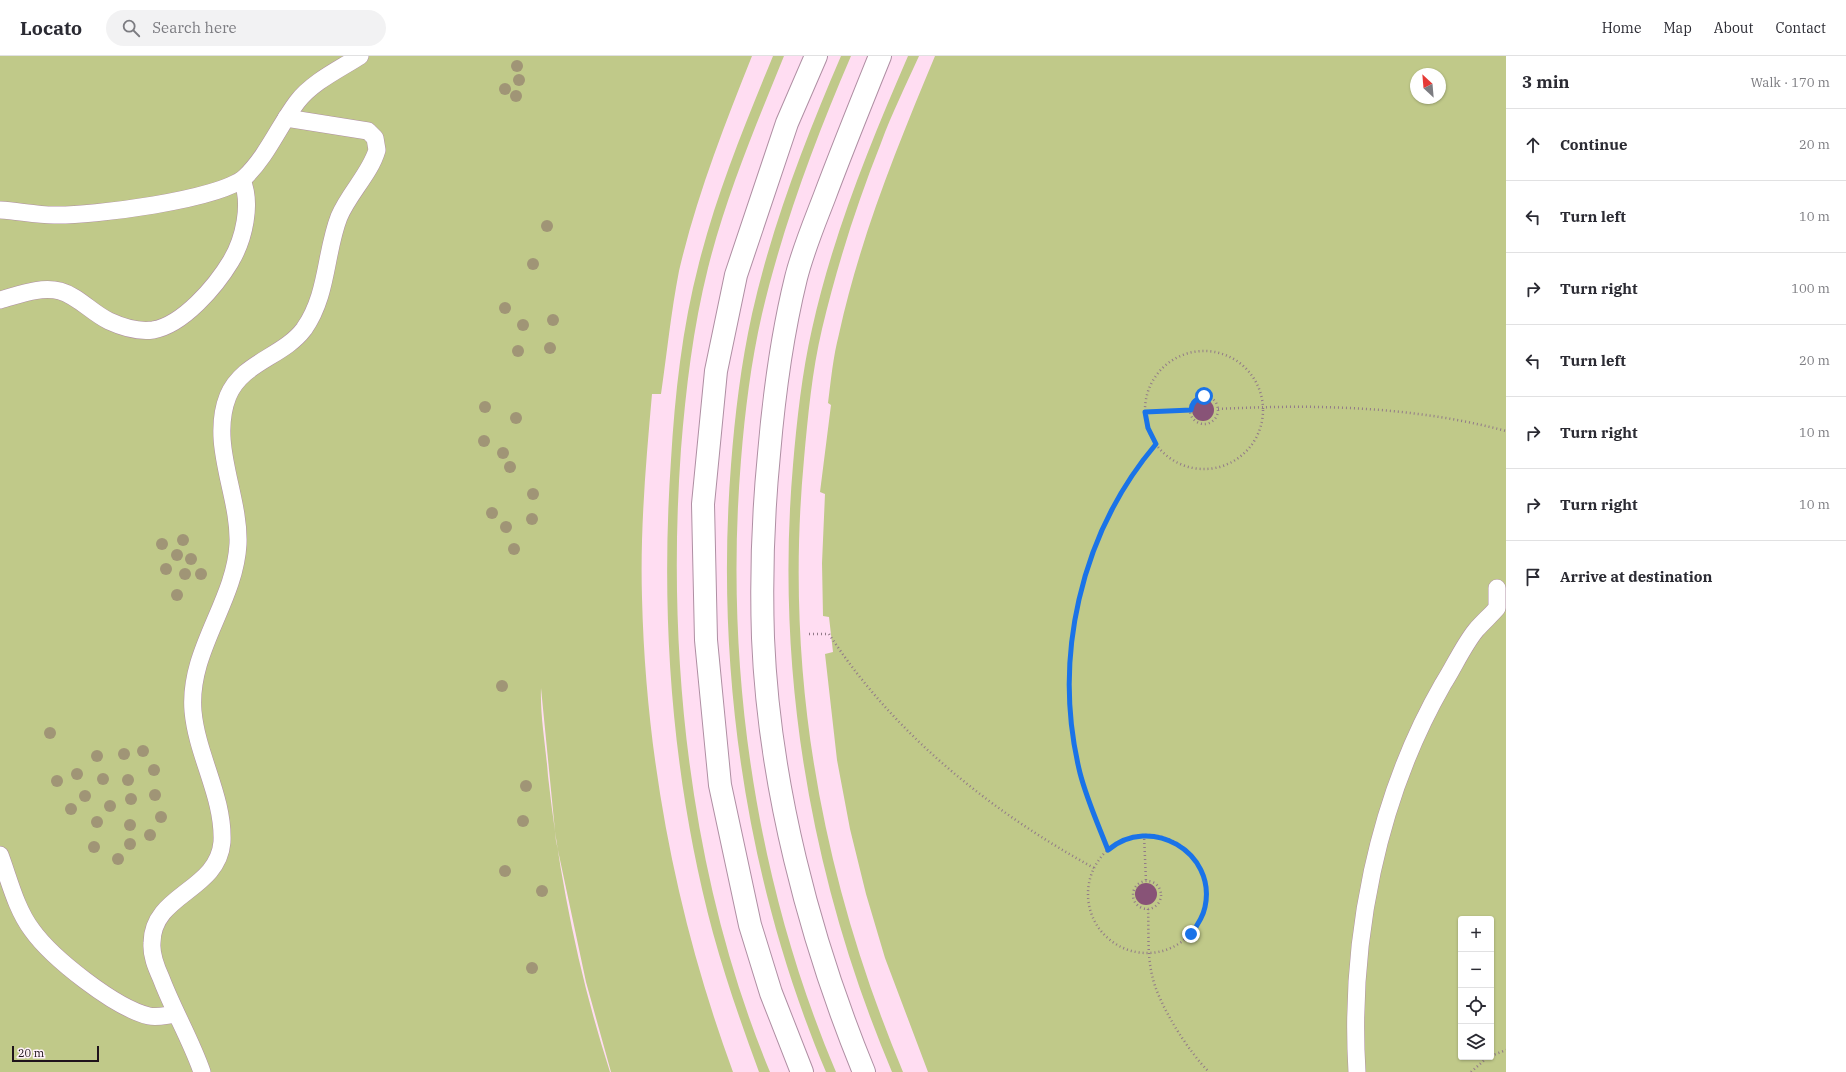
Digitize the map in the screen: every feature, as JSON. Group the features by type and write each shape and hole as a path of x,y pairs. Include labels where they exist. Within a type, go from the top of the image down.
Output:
{"street":[{"path":"802,1072 771,993 750,925 720,785 706,640 703,504 716,372 736,275 787,122 816,56"},
{"path":"864,1072 827,975 792,846 779,776 768,703 763,639 763,565 766,488 773,412 786,322 797,275 808,240 880,56"}],"lane":[{"path":"0,210 56,215 109,211 203,195 224,188 242,180 258,164 298,101 313,88 360,56"},
{"path":"202,1072 154,961 152,944 154,930 167,908 180,896 207,876 213,868 220,853 222,844 219,812 198,737 193,706 200,656 225,596 237,554 238,532 224,452 222,425 224,409 229,394 237,381 259,362 294,339 306,324 317,304 338,219 377,150 375,138 368,131 286,118"},
{"path":"0,300 43,290 59,291 77,300 108,320 122,326 145,330 162,327 182,315 202,298 232,259 243,230 245,219 246,193 242,180"},
{"path":"1357,1072 1356,1029 1360,946 1364,915 1378,848 1407,760 1424,721 1476,631 1498,608 1497,588"},
{"path":"0,855 16,898 31,929 54,955 100,991 129,1008 154,1016 176,1014"}],"path":[{"path":"1202,350 1218,352 1232,357 1245,366 1255,378 1262,392 1264,407 1260,430 1248,450 1236,460 1222,466 1207,469 1192,468 1177,462 1164,453 1156,444 1148,428 1145,412 1146,397 1152,382 1160,369 1187,353 1202,350"},
{"path":"1204,396 1211,398 1216,402 1218,409 1217,416 1212,422 1205,424 1198,422 1193,417 1191,410 1192,403 1197,398 1204,396"},
{"path":"1218,409 1264,407 1348,407 1444,418 1506,430"},
{"path":"1145,412 1191,410"},
{"path":"1108,850 1089,802 1076,754 1070,705 1069,669 1072,633 1083,582 1098,539 1118,498 1143,460 1156,444"},
{"path":"809,634 829,634 845,657 892,715 933,755 975,791 1037,836 1094,868"},
{"path":"1144,835 1146,881"},
{"path":"1144,835 1160,836 1174,841 1187,850 1197,862 1204,876 1206,891 1205,907 1200,921 1191,934 1179,944 1165,951 1150,954 1134,953 1120,948 1107,939 1097,927 1090,913 1087,897 1089,882 1094,868 1108,850 1114,844 1129,838 1144,835"},
{"path":"1146,881 1153,882 1158,887 1161,894 1160,901 1155,906 1148,908 1141,907 1135,902 1133,896 1134,889 1139,883 1146,881"},
{"path":"1148,908 1152,975 1158,993 1185,1043 1209,1072"},
{"path":"1494,1055 1506,1050"},
{"path":"1471,1072 1485,1060"}],"green space":[{"path":"0,56 752,56 702,189 679,271 671,317 661,394 652,394 642,547 642,598 650,719 668,839 696,957 713,1015 733,1072 611,1072 586,982 558,849 564,888 580,963 610,1072 0,1072","holes":["541,688 555,830 542,721"]},
{"path":"773,56 784,56 733,187 715,241 698,313 683,426 677,527 677,607 681,686 690,766 703,845 720,923 743,999 770,1072 759,1072 734,1003 713,933 699,875 688,817 672,698 667,579 668,519 677,386 693,287 706,237 723,184"},
{"path":"841,56 851,56 825,119 790,215 770,281 758,332 744,423 737,538 737,616 742,694 752,772 766,849 785,925 808,999 836,1072 826,1072 798,1000 775,926 757,851 742,774 733,697 728,619 727,542 734,427 752,314 769,248 790,183"},
{"path":"908,56 919,56 872,166 848,235 822,329 813,377 809,410 799,539 800,617 805,695 815,772 830,848 850,923 874,998 903,1072 892,1072 864,999 840,925 820,850 805,774 795,698 789,621 789,543 796,431 805,362 812,329 842,224 866,156"},
{"path":"935,56 1506,56 1506,1072 928,1072 885,958 866,894 850,829 837,760 825,654 833,652 829,617 823,616 822,563 825,494 820,492 831,405 828,403 832,368 848,298 858,263 893,159"}],"building":[{"path":"1203,399 1211,402 1214,410 1211,418 1203,421 1195,418 1192,410 1195,402"},
{"path":"1146,883 1154,886 1157,894 1154,902 1146,905 1138,902 1135,894 1138,886"}],"route":[{"path":"1191,934 1200,921 1205,907 1206,891 1204,876 1197,862 1187,850 1174,841 1160,836 1144,835 1129,838 1114,844 1108,850 1089,802 1080,773 1070,705 1069,669 1074,622 1083,582 1092,552 1118,498 1143,460 1156,444 1148,428 1145,412 1191,410 1192,403 1197,398 1204,396"}]}
